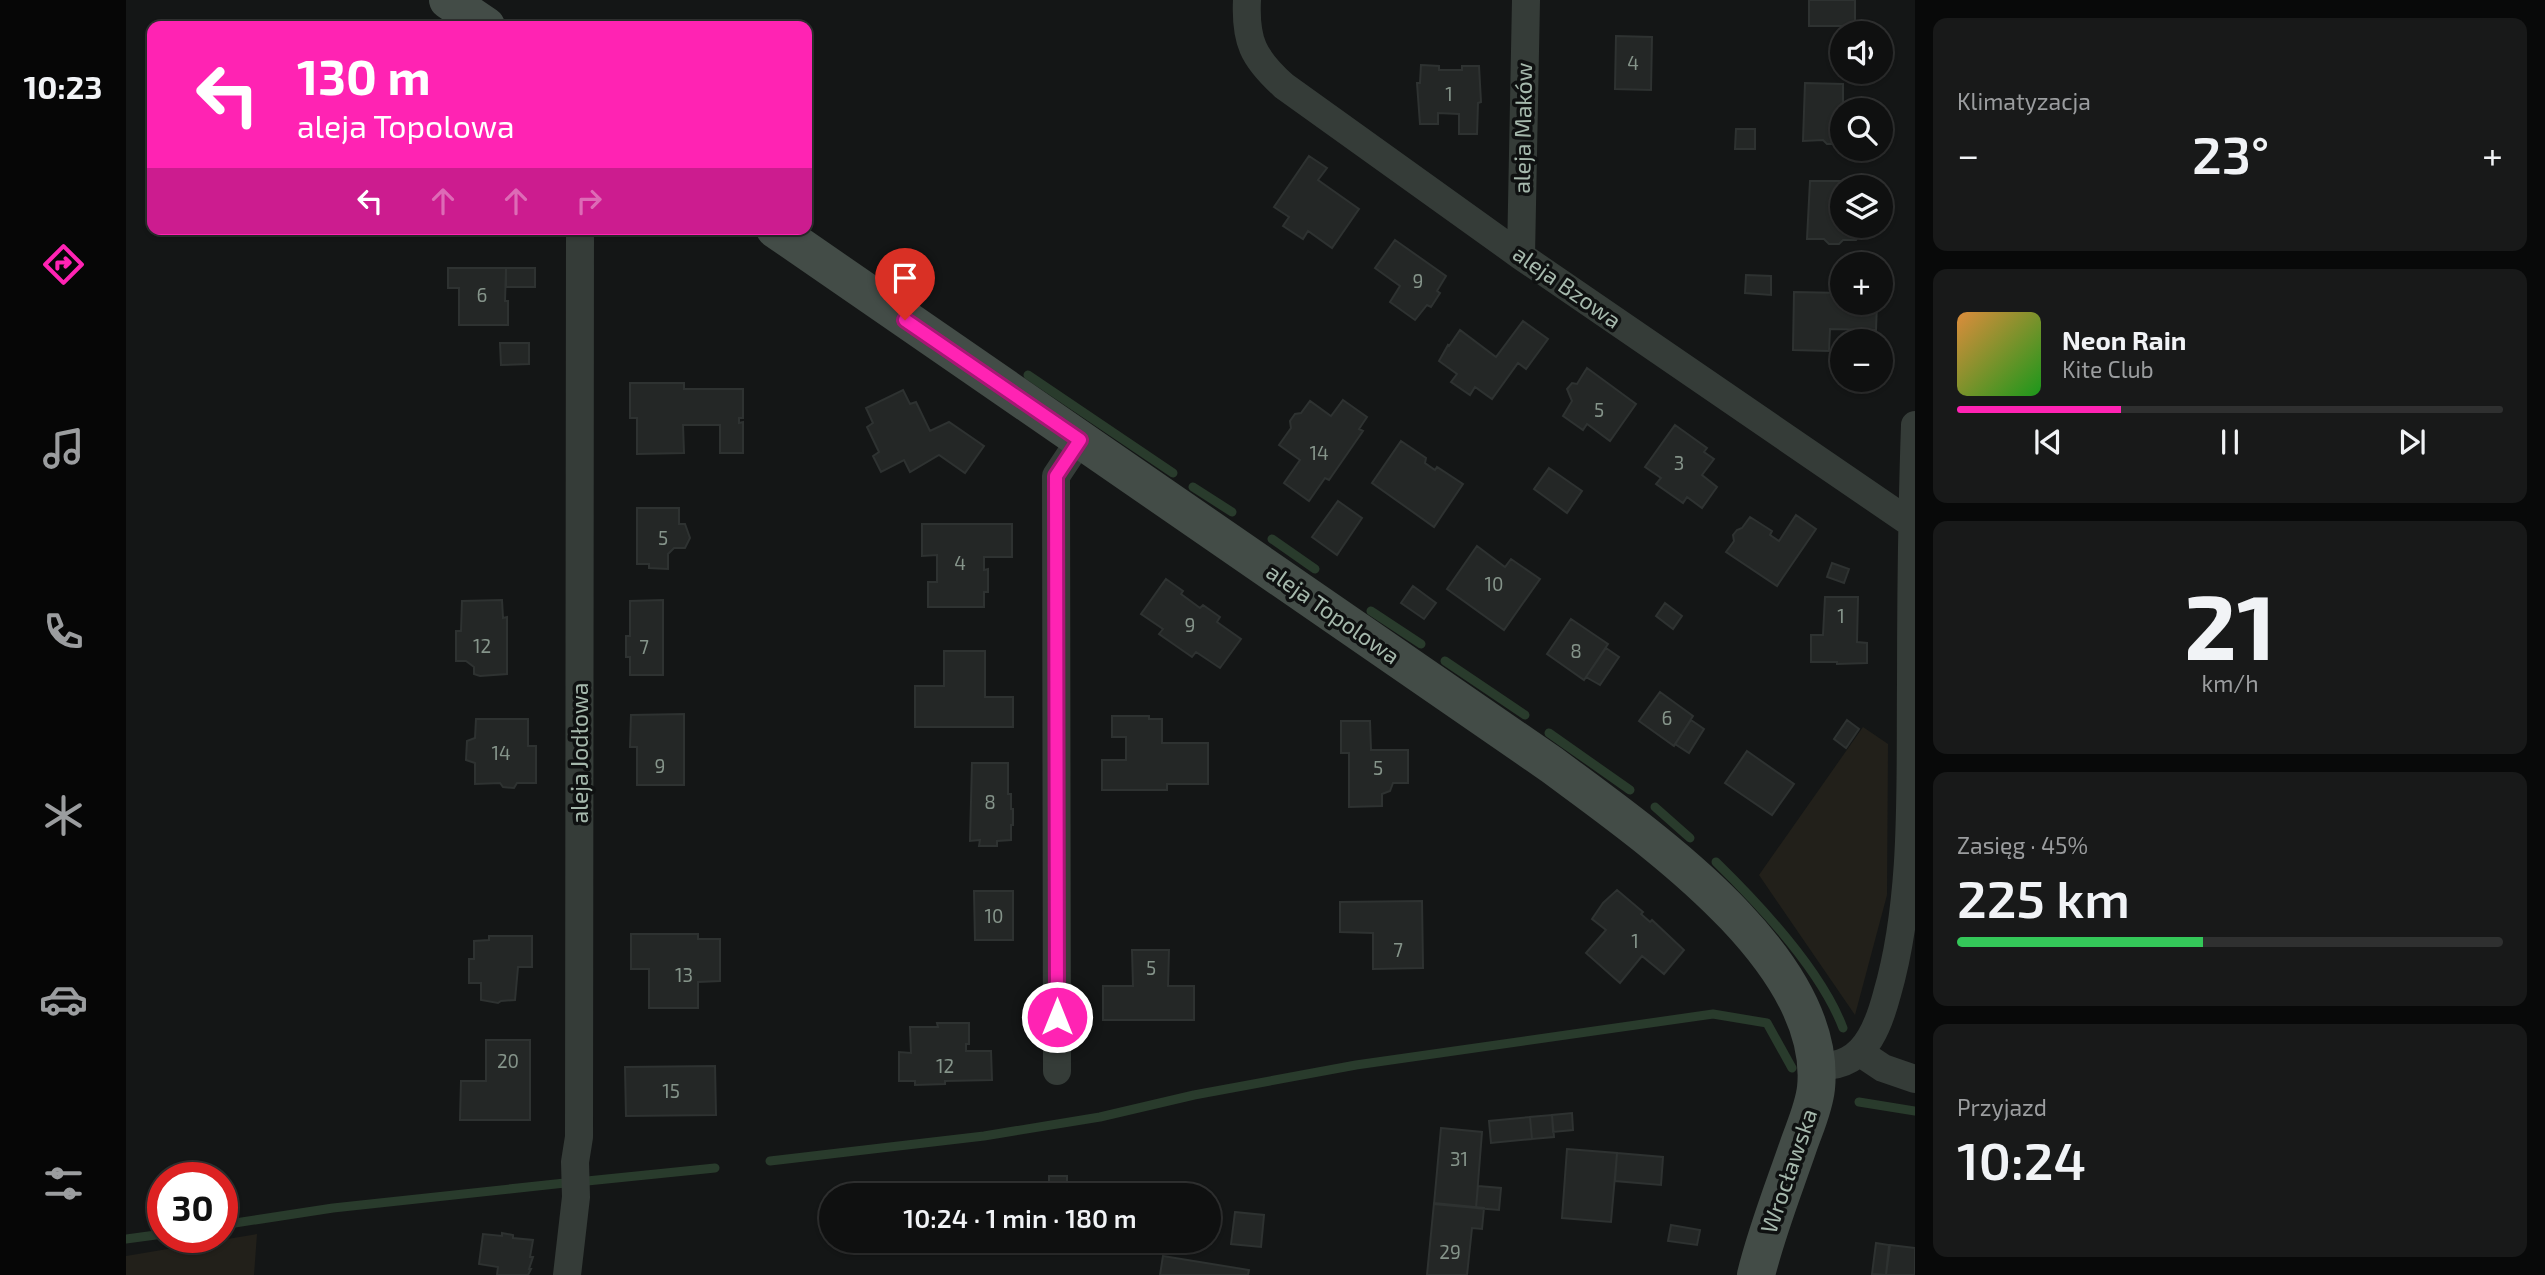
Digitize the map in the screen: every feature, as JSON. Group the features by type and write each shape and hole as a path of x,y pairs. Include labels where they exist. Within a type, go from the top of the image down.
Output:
{"street":[{"path":"448,0 478,21"},
{"name":"aleja Bzowa","path":"1247,0 1246,28 1253,47 1266,70 1283,86 1521,256 1912,524"},
{"name":"aleja Maków","path":"1521,256 1526,0"},
{"name":"aleja Jodłowa","path":"567,1275 576,1197 575,1162 579,1137 580,235"},
{"name":"aleja Topolowa","path":"784,235 1552,765 1674,859 1716,895 1753,937 1780,974 1811,1034 1817,1066"},
{"path":"1817,1066 1835,1067 1847,1062 1870,1038 1894,973 1906,916 1913,732 1912,524 1915,425"},
{"path":"1057,1071 1056,476 1080,440"},
{"path":"1859,1052 1883,1068 1915,1079"},
{"name":"Wrocławska","path":"1756,1275 1815,1093 1817,1066"}],"shaded area":[{"path":"1863,727 1888,744 1887,895 1855,1015 1759,875"},
{"path":"257,1234 254,1275 126,1275 126,1256 147,1252 238,1253 238,1237"}],"building":[{"path":"1809,0 1855,0 1855,21 1830,21 1830,26 1809,26"},
{"path":"1616,36 1652,37 1651,90 1615,89"},
{"path":"1421,65 1439,66 1439,70 1462,70 1462,66 1479,66 1481,102 1478,103 1477,134 1459,134 1459,114 1438,113 1438,124 1420,124 1417,83 1420,83"},
{"path":"1805,83 1843,84 1843,98 1830,98 1830,144 1823,140 1803,141"},
{"path":"1736,129 1755,129 1755,149 1735,149"},
{"path":"1309,156 1327,168 1318,180 1359,209 1332,248 1308,231 1303,239 1283,226 1289,217 1274,207"},
{"path":"1810,181 1830,181 1830,238 1857,238 1843,240 1839,244 1829,244 1824,239 1807,239"},
{"path":"1395,240 1446,276 1431,307 1427,305 1415,320 1390,302 1400,286 1375,268"},
{"path":"448,268 506,268 505,301 508,301 508,325 459,325 459,288 448,288"},
{"path":"506,268 535,268 535,287 506,287"},
{"path":"1746,275 1771,276 1771,295 1745,293"},
{"path":"1794,292 1830,293 1830,315 1877,315 1876,329 1830,329 1829,351 1793,350"},
{"path":"1523,321 1548,339 1526,369 1518,363 1492,399 1475,387 1470,395 1451,382 1457,374 1439,361 1460,330 1496,357"},
{"path":"500,343 529,343 529,364 501,365"},
{"path":"1587,368 1636,404 1610,441 1587,424 1583,430 1563,416 1572,401 1567,389 1572,383 1577,384"},
{"path":"630,383 684,383 684,389 743,389 743,418 739,418 739,423 743,422 743,453 720,453 720,425 683,425 684,453 637,454 637,418 630,418"},
{"path":"903,390 910,404 916,402 930,431 949,422 984,446 965,473 939,455 910,472 904,460 881,472 873,456 879,452 867,427 873,423 866,408"},
{"path":"1343,400 1367,417 1359,429 1363,431 1329,480 1325,478 1309,501 1284,483 1300,460 1279,445 1291,428 1290,421 1295,414 1301,413 1310,401 1331,416"},
{"path":"1675,425 1707,448 1704,452 1714,459 1702,475 1717,487 1702,508 1687,497 1683,503 1656,484 1661,478 1645,467"},
{"path":"1401,441 1426,458 1425,463 1435,470 1437,467 1463,484 1434,527 1372,483"},
{"path":"1549,468 1582,491 1567,513 1534,489"},
{"path":"1338,501 1362,518 1337,555 1312,537"},
{"path":"637,508 679,508 679,524 685,524 690,538 685,548 674,548 668,554 668,569 637,564"},
{"path":"1796,515 1816,529 1777,586 1726,552 1734,541 1733,535 1750,517 1772,531 1770,535 1779,541"},
{"path":"922,524 1012,524 1012,557 984,557 984,570 988,569 988,592 984,592 984,607 928,607 928,582 937,582 937,555 922,556"},
{"path":"1477,546 1505,567 1511,559 1540,579 1504,630 1447,589"},
{"path":"1832,563 1849,569 1844,583 1827,577"},
{"path":"1166,579 1200,608 1203,605 1220,617 1217,622 1241,639 1220,668 1196,652 1192,657 1159,634 1163,629 1141,614"},
{"path":"1413,586 1436,603 1424,619 1401,603"},
{"path":"1825,597 1858,597 1857,642 1867,643 1867,663 1811,662 1811,635 1823,635"},
{"path":"502,600 503,618 507,617 507,674 474,674 474,667 466,661 456,661 456,631 461,631 462,601"},
{"path":"663,600 663,675 630,675 630,657 626,657 626,636 630,636 630,601"},
{"path":"1665,603 1682,616 1673,629 1656,616"},
{"path":"1571,619 1608,644 1584,680 1547,654"},
{"path":"1606,648 1619,657 1600,685 1586,677"},
{"path":"944,651 985,651 985,697 1013,697 1013,727 915,727 915,686 944,686"},
{"path":"1660,692 1693,716 1674,746 1639,721"},
{"path":"684,714 684,785 637,785 637,747 630,747 631,715"},
{"path":"1112,716 1149,716 1149,719 1162,719 1162,743 1208,743 1208,784 1167,784 1167,790 1102,790 1102,760 1126,760 1126,737 1112,737"},
{"path":"476,719 528,719 528,746 536,746 536,783 517,783 514,788 503,787 500,783 475,784 475,763 466,760 467,741 475,738"},
{"path":"1691,720 1704,729 1689,753 1675,744"},
{"path":"1847,720 1859,729 1846,748 1834,739"},
{"path":"1341,721 1370,721 1371,750 1408,750 1408,783 1393,783 1390,791 1382,794 1382,806 1349,807 1349,753 1341,753"},
{"path":"1747,751 1794,784 1772,815 1725,783"},
{"path":"972,763 1008,763 1008,794 1011,794 1013,825 1011,840 997,841 997,846 979,846 980,840 970,841"},
{"path":"1617,890 1684,950 1664,974 1642,956 1620,983 1586,953 1606,930 1592,919 1603,903"},
{"path":"974,891 1013,891 1013,940 975,940"},
{"path":"1422,901 1423,968 1373,969 1373,933 1340,932 1340,902"},
{"path":"631,934 698,934 698,939 720,939 720,981 698,982 698,1008 649,1008 649,969 631,969"},
{"path":"489,936 532,936 532,967 518,967 515,1000 498,1003 481,1000 481,983 469,983 469,959 474,959 474,941 489,940"},
{"path":"1132,950 1169,950 1168,986 1194,986 1194,1020 1103,1020 1103,986 1133,986"},
{"path":"937,1023 969,1023 969,1044 966,1044 966,1051 991,1051 992,1080 915,1085 915,1081 899,1081 899,1052 911,1053 910,1027 938,1027"},
{"path":"486,1040 530,1040 530,1120 460,1120 461,1081 486,1081"},
{"path":"715,1066 716,1115 626,1116 625,1067"},
{"path":"1572,1113 1573,1130 1553,1132 1552,1115"},
{"path":"1552,1115 1554,1137 1532,1139 1530,1117"},
{"path":"1530,1117 1532,1139 1491,1143 1489,1121"},
{"path":"1441,1128 1482,1132 1476,1208 1434,1204"},
{"path":"1567,1149 1617,1153 1611,1222 1562,1218"},
{"path":"1617,1153 1663,1157 1661,1185 1615,1181"},
{"path":"1049,1176 1067,1176 1067,1183 1049,1183"},
{"path":"1478,1186 1501,1188 1499,1210 1476,1208"},
{"path":"1434,1203 1484,1208 1482,1229 1472,1228 1467,1275 1427,1275"},
{"path":"1235,1212 1264,1215 1261,1247 1231,1244"},
{"path":"1671,1225 1700,1230 1697,1245 1668,1241"},
{"path":"502,1233 513,1235 513,1238 533,1240 530,1257 533,1257 528,1275 497,1275 498,1267 479,1264 483,1234 502,1236"},
{"path":"1876,1243 1889,1245 1886,1275 1872,1274"},
{"path":"1890,1245 1915,1248 1915,1275 1886,1275"},
{"path":"1163,1256 1249,1270 1248,1275 1160,1275"}],"waterway":[{"path":"1028,375 1173,473"},
{"path":"1193,487 1232,512"},
{"path":"1272,539 1315,569"},
{"path":"1371,611 1421,644"},
{"path":"1445,661 1525,715"},
{"path":"1549,733 1630,790"},
{"path":"1655,807 1690,838"},
{"path":"1716,862 1770,918 1805,961 1833,1006 1843,1028"},
{"path":"770,1161 984,1136 1100,1117 1194,1095 1356,1065 1713,1014 1767,1023 1792,1068"},
{"path":"1859,1102 1915,1111"},
{"path":"587,1181 715,1168"},
{"path":"238,1223 333,1208 565,1183"},
{"path":"126,1239 147,1236"}],"route":[{"path":"905,320 1080,440 1056,476 1057,1017"}]}
